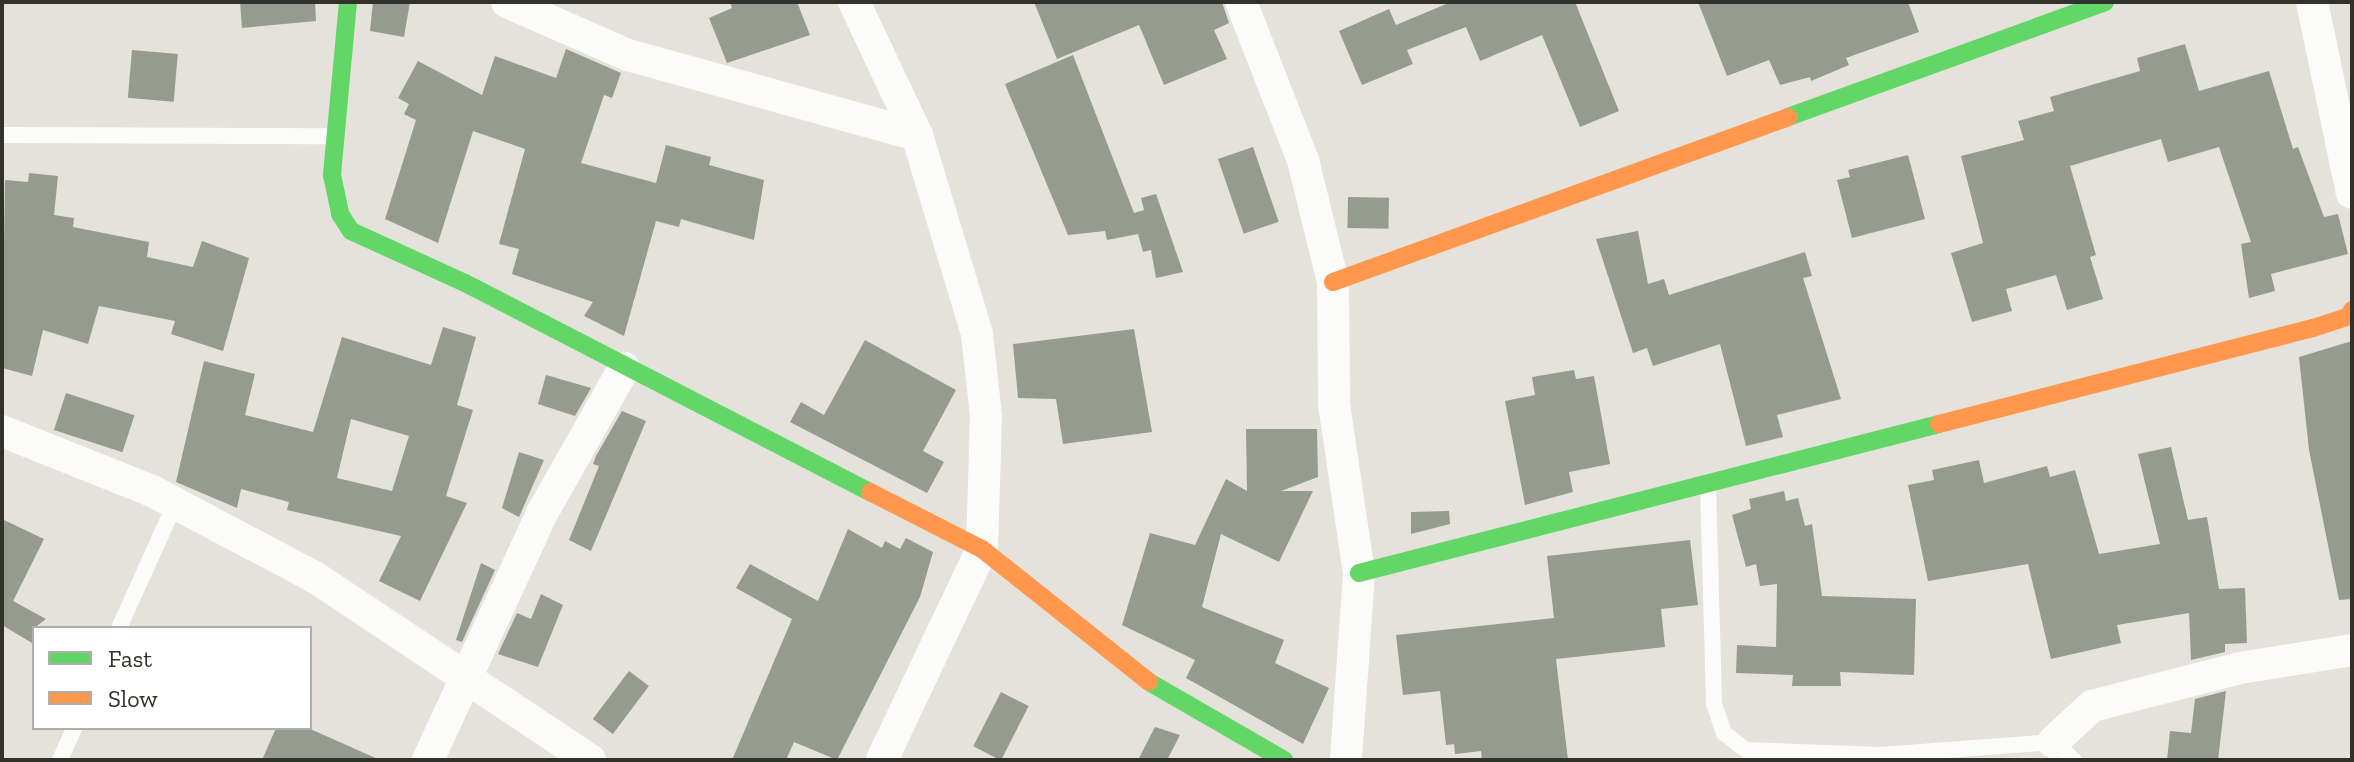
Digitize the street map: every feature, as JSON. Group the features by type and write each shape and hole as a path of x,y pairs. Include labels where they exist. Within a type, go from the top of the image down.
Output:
{"street":[{"path":"348,2 332,136 340,214 351,231 465,283 624,368 982,549 1164,694 1284,760"},
{"path":"507,2 628,55 917,135"},
{"path":"854,2 917,135 977,334 986,415 982,549 882,760"},
{"path":"1241,2 1303,160 1333,282 1334,404 1359,573 1346,760"},
{"path":"1333,282 2105,2"},
{"path":"2312,2 2352,193"},
{"path":"1359,573 1708,486 2313,328 2349,316 2352,310"},
{"path":"428,760 470,678 541,515 624,368"},
{"path":"2,431 175,504 316,578 590,760"},
{"path":"2063,751 2092,706 2240,668 2352,650"}],"lane":[{"path":"2,135 332,136"},
{"path":"1708,486 1714,704 1724,733 1746,750 1881,755 2063,751"},
{"path":"120,626 175,504"},
{"path":"60,760 73,730"}],"building":[{"path":"240,2 315,2 316,21 242,28"},
{"path":"373,2 410,2 404,37 370,31"},
{"path":"730,2 797,2 810,35 727,63 709,18 732,8"},
{"path":"1034,2 1222,2 1229,23 1214,30 1227,59 1164,85 1139,25 1057,59"},
{"path":"1451,2 1575,2 1619,111 1580,127 1542,35 1480,61 1466,27 1407,50 1413,64 1362,85 1339,31 1389,9 1396,25"},
{"path":"1698,2 1908,2 1919,32 1846,58 1849,65 1811,81 1810,77 1780,85 1769,60 1727,76"},
{"path":"2185,44 2199,91 2269,71 2293,149 2298,147 2324,217 2338,214 2348,254 2271,274 2275,291 2249,298 2241,244 2251,242 2219,147 2168,162 2161,139 2070,166 2096,255 2090,257 2103,299 2067,310 2056,275 2006,289 2012,311 1972,322 1951,253 1983,243 1961,156 2024,140 2018,121 2054,111 2050,97 2140,71 2137,58"},
{"path":"566,49 621,73 612,98 604,95 581,163 656,183 666,145 711,157 709,165 764,180 754,240 681,219 679,227 656,221 624,336 584,316 593,302 512,274 519,249 499,244 525,149 473,131 438,243 385,219 416,120 404,114 409,104 398,98 418,61 482,95 495,56 556,78"},
{"path":"132,50 178,54 174,102 128,98"},
{"path":"1073,55 1134,213 1144,210 1141,198 1156,194 1183,272 1156,278 1151,250 1143,252 1138,234 1107,240 1105,231 1068,235 1005,84"},
{"path":"1253,147 1279,222 1244,234 1218,159"},
{"path":"1908,155 1925,219 1852,238 1837,180 1850,177 1848,170"},
{"path":"29,173 58,176 54,215 74,218 73,227 149,242 147,257 193,267 202,241 249,258 223,351 171,334 175,321 99,306 88,344 43,330 32,376 2,368 5,180 28,182"},
{"path":"1348,197 1389,198 1388,229 1347,228"},
{"path":"1638,231 1648,284 1664,279 1669,295 1805,252 1812,276 1803,278 1841,399 1777,415 1783,437 1746,446 1720,344 1653,366 1647,348 1633,353 1596,239"},
{"path":"443,327 476,337 457,405 473,410 446,496 467,503 420,601 379,581 401,536 287,510 289,502 241,489 237,508 176,482 204,361 255,374 245,415 313,432 342,337 431,365","holes":["351,419 409,436 392,491 337,478"]},
{"path":"1134,329 1152,432 1063,444 1056,399 1018,398 1013,344"},
{"path":"865,340 956,390 923,451 944,462 927,493 790,422 801,402 824,415"},
{"path":"2352,341 2352,599 2339,600 2309,450 2299,357"},
{"path":"1574,370 1576,379 1594,376 1610,464 1569,472 1573,492 1525,505 1505,401 1535,395 1532,377"},
{"path":"546,375 591,388 575,416 538,404"},
{"path":"66,393 134,415 122,452 54,430"},
{"path":"622,411 646,421 591,551 569,540 599,466 593,464 596,456"},
{"path":"1246,429 1317,429 1318,477 1281,491 1313,491 1279,562 1221,534 1202,607 1284,640 1275,663 1329,688 1303,744 1186,678 1195,660 1122,625 1150,533 1195,545 1226,479 1247,491"},
{"path":"2171,447 2188,520 2207,517 2219,589 2245,588 2247,643 2225,644 2225,652 2191,660 2189,613 2117,625 2121,643 2051,659 2028,564 1928,581 1908,485 1934,480 1932,470 1979,460 1984,483 2047,466 2050,477 2075,470 2099,554 2160,544 2138,454"},
{"path":"519,452 544,460 519,517 502,508"},
{"path":"1784,491 1786,501 1798,498 1805,526 1812,524 1822,596 1916,599 1914,675 1840,672 1841,686 1792,686 1793,675 1736,673 1737,645 1776,647 1777,584 1760,586 1756,564 1746,567 1732,515 1751,509 1749,499"},
{"path":"1449,511 1450,524 1411,534 1411,512"},
{"path":"2,519 44,539 13,601 46,619 32,626 32,643 2,625"},
{"path":"848,529 882,548 885,541 900,549 906,538 933,552 920,597 837,760 794,742 786,760 732,760 792,619 736,588 750,564 818,601"},
{"path":"1690,540 1698,605 1661,609 1665,647 1556,659 1568,760 1482,760 1481,751 1455,754 1454,744 1446,745 1440,691 1403,695 1396,635 1554,618 1547,556"},
{"path":"481,563 495,570 462,642 456,640"},
{"path":"541,594 563,605 538,667 498,654 517,613 531,619"},
{"path":"629,671 649,686 613,734 593,719"},
{"path":"2226,691 2218,760 2167,760 2170,731 2191,733 2195,699"},
{"path":"1001,692 1029,706 1001,760 973,746"},
{"path":"1155,727 1180,735 1167,760 1138,760"},
{"path":"275,730 312,730 380,760 262,760"}],"traffic: fast":[{"path":"348,2 332,175 340,214 351,231 465,283 870,492"},
{"path":"1788,117 2105,2"},
{"path":"1359,573 1939,424"},
{"path":"1149,682 1284,760"}],"traffic: slow":[{"path":"1333,282 1788,117"},
{"path":"1939,424 2313,328 2349,316 2352,310"},
{"path":"870,492 982,549 1149,682"}]}
